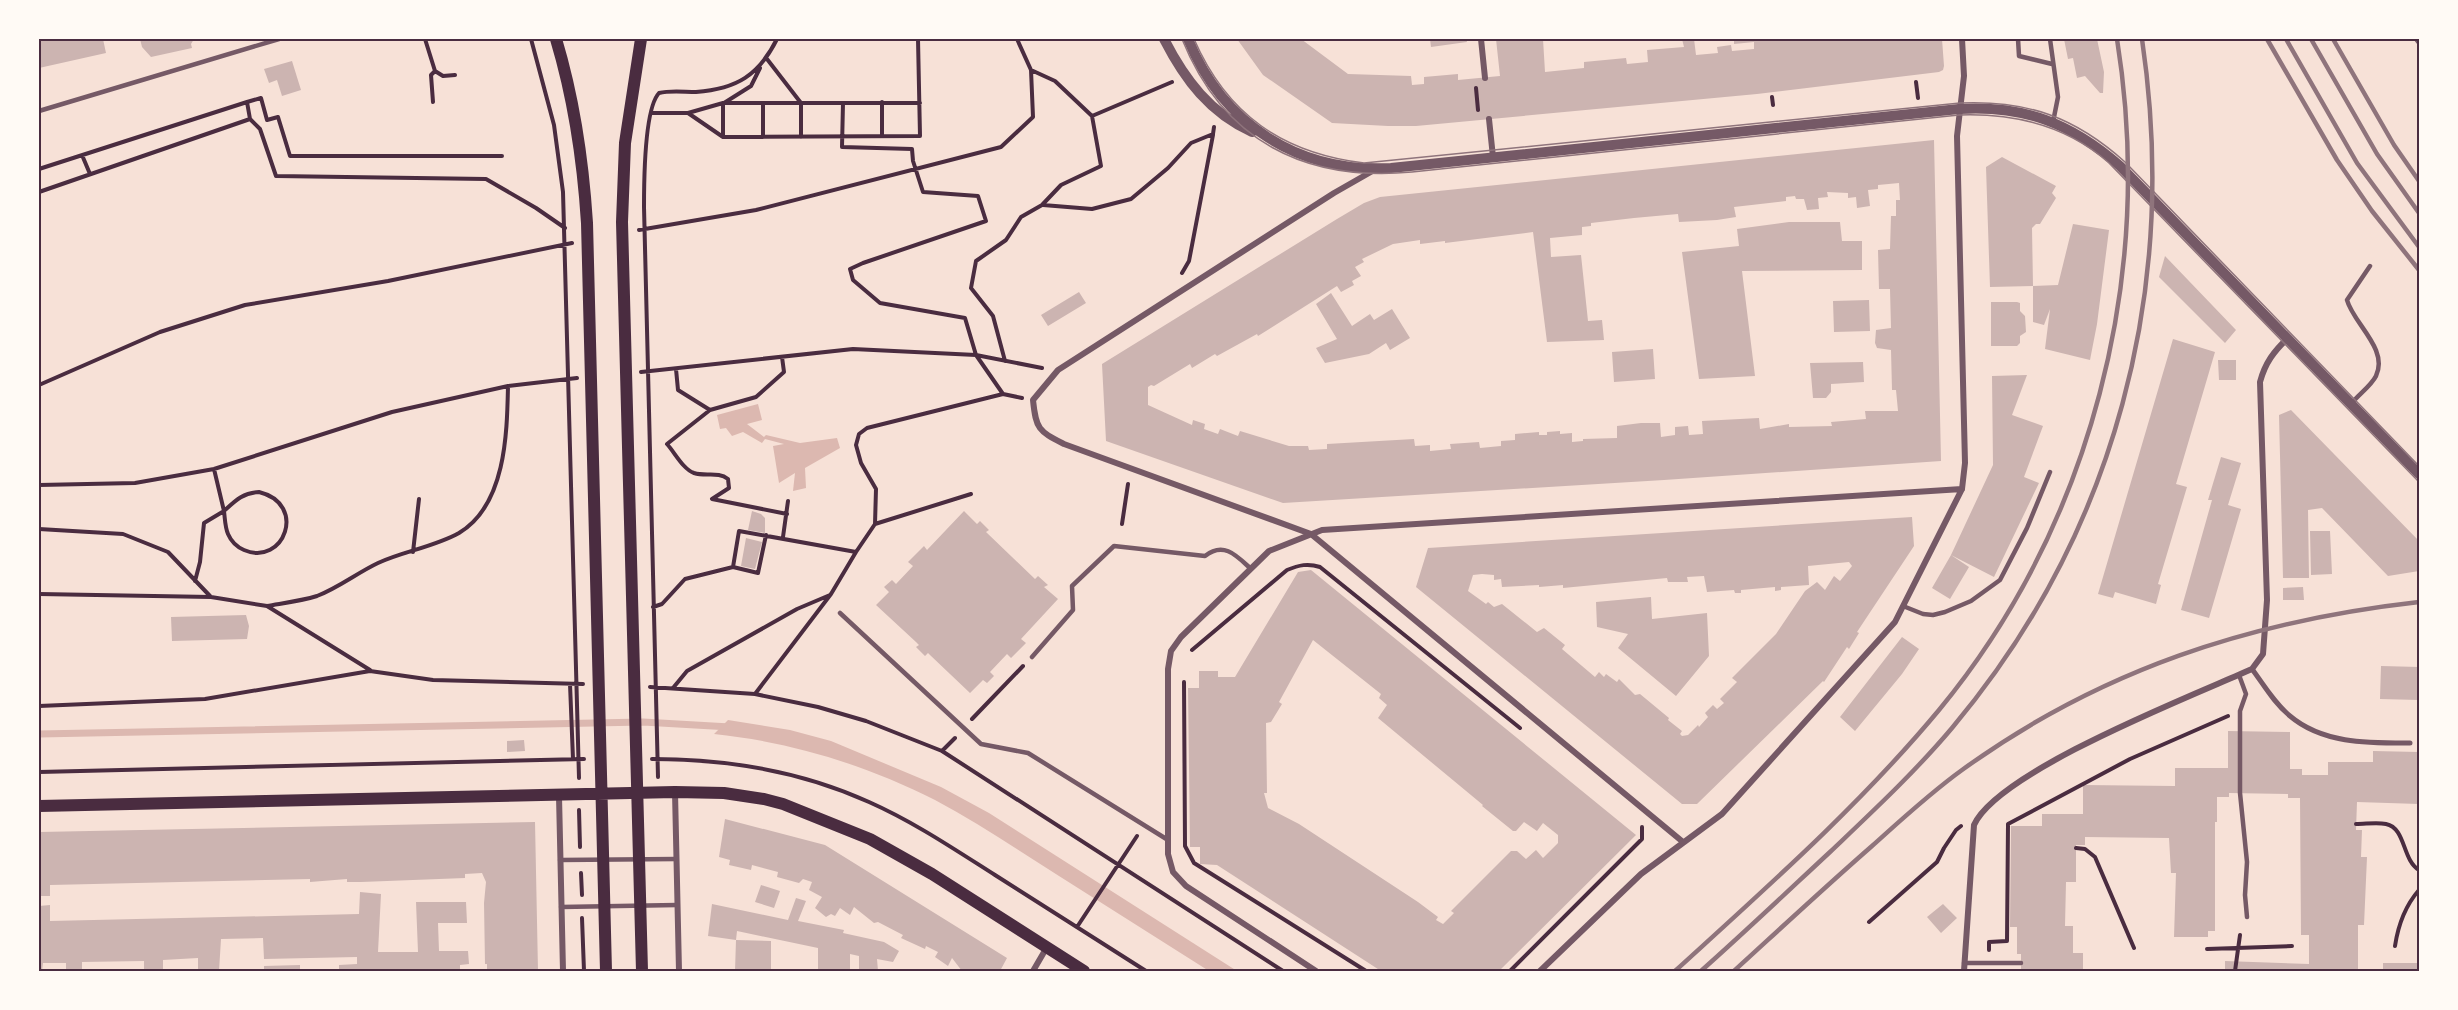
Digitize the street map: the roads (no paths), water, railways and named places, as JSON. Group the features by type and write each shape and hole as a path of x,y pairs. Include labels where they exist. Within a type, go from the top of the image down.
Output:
{"main road":[{"path":"556,39 576,124 584,180 606,971"},
{"path":"641,39 628,122 622,222 642,971"},
{"path":"39,806 675,792 724,793 764,799 783,804 870,839 932,874 1084,971"}],"street":[{"path":"1164,39 1191,85 1204,100 1238,126 1288,149 1327,163 1352,168 1378,168 1493,158 1959,109 2008,110 2054,122 2084,138 2120,166 2419,474"},
{"path":"1188,39 1207,77 1230,106 1252,126 1288,149"},
{"path":"1481,39 1485,78"},
{"path":"1540,971 1641,874 1722,814 1895,622 1962,489 1965,463 1957,136 1964,76 1962,39"},
{"path":"1489,119 1493,158"},
{"path":"1378,168 1334,193 1058,370 1033,400 1035,418 1042,432 1064,444 1311,534 1683,842"},
{"path":"1964,971 1974,825 1978,815 1987,806 2034,773 2090,741 2252,669 2263,654 2267,600 2260,381 2271,355 2288,338"},
{"path":"1316,971 1186,886 1170,864 1168,669 1171,651 1181,637 1269,551 1322,530 1962,489"},
{"path":"2252,669 2273,699 2289,716 2312,730 2334,738 2357,742 2410,743"},
{"path":"675,792 679,971"},
{"path":"559,796 562,971"},
{"path":"1033,971 1047,947"}],"lane":[{"path":"39,111 279,39"},
{"path":"2018,39 2019,56 2052,64"},
{"path":"2050,39 2058,97 2054,122"},
{"path":"2416,39 2419,43"},
{"path":"2351,404 2377,375 2378,357 2373,342 2350,312 2347,300 2370,266"},
{"path":"1903,606 1923,614 1945,612 1971,601 2000,580 2028,528 2050,472"},
{"path":"1032,657 1073,610 1072,586 1114,546 1205,556 1217,549 1228,550 1251,569"},
{"path":"840,613 981,744 1028,753 1168,840"},
{"path":"2240,675 2246,687 2240,711 2240,793 2247,862 2245,895 2247,917"},
{"path":"560,860 676,859"},
{"path":"561,907 677,905"},
{"path":"1964,963 2021,963"}],"waterway":[{"path":"39,734 643,722 730,727"}],"tram line":[{"path":"1182,39 1199,74 1220,104 1245,129 1272,148 1303,161 1337,170 1373,173 1412,172 1959,115 2000,116 2038,124 2075,139 2109,163 2419,482"},
{"path":"1194,39 1207,66 1223,89 1261,126 1308,150 1364,163 1960,103 2007,105 2028,108 2049,115 2088,133 2125,162 2419,466"}],"railway":[{"path":"1675,971 1812,845 1909,745 1939,710 1992,637 2037,560 2073,478 2100,394 2118,306 2127,218 2127,128 2117,39"},
{"path":"1701,971 1862,822 1938,744 2009,653 2056,573 2094,490 2122,404 2141,315 2151,225 2151,132 2142,39"},
{"path":"2267,39 2337,160 2372,211 2419,270"},
{"path":"2286,39 2357,163 2419,247"},
{"path":"2311,39 2377,154 2419,213"},
{"path":"2333,39 2394,145 2419,181"},
{"path":"1734,971 1939,788 2014,735 2068,704 2123,678 2237,637 2296,622 2419,602"}]}
